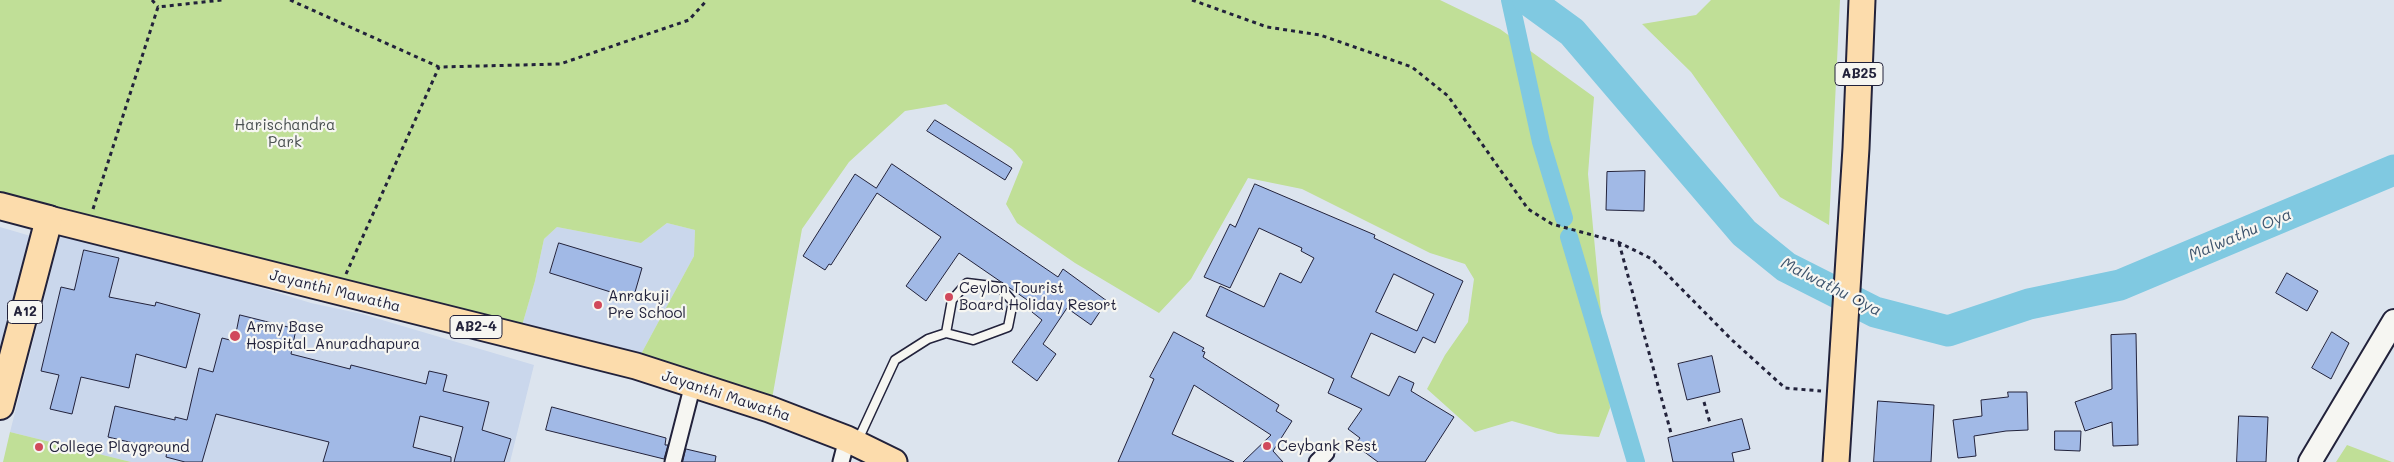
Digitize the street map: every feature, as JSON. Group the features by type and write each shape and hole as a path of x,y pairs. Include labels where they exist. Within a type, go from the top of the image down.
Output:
{"highway":[{"name":"Jayanthi Mawatha","path":"0,206 49,219"},
{"name":"A12","path":"2,390 49,219"}],"main road":[{"name":"AB25","path":"1836,462 1856,148 1862,0"},
{"name":"Jayanthi Mawatha","path":"49,219 636,366 769,409 848,448 894,462"},
{"path":"2310,462 2394,321"}],"street":[{"path":"672,462 693,384"}],"lane":[{"path":"848,448 895,360 928,339 946,333 973,340 1008,327 1013,302 1000,287 967,283 952,300 946,333"}],"path":[{"path":"152,0 158,7"},
{"path":"158,7 222,0"},
{"path":"290,0 439,67 560,64 689,20 707,0"},
{"path":"1192,0 1267,27 1320,36 1412,67 1448,96 1528,209 1552,224 1618,242 1652,258 1732,340 1785,388 1839,392"},
{"path":"87,229 158,7"},
{"path":"339,291 439,67"},
{"path":"1618,242 1671,433"},
{"path":"1704,402 1710,423"}],"shaded area":[{"name":"Anrakuji Pre School","path":"667,223 695,230 694,256 640,356 521,329 535,281 544,239 557,227 641,243"},
{"path":"0,227 34,237 0,362"},
{"name":"Army Base Hospital_Anuradhapura","path":"61,232 117,244 311,303 362,314 534,365 510,462 131,462 10,432"}],"green space":[{"name":"Harischandra Park","path":"0,0 1440,0 1500,29 1594,97 1588,174 1610,408 1599,437 1558,434 1512,421 1475,432 1427,389 1445,355 1468,322 1474,279 1465,264 1430,253 1302,189 1248,178 1191,279 1159,313 1075,263 1017,223 1006,204 1023,162 1012,149 946,104 905,111 849,162 802,229 772,399 702,372 640,356 694,256 695,230 667,223 641,243 557,227 544,239 535,281 521,329 0,196"},
{"path":"1711,0 1840,0 1829,225 1780,197 1691,72 1642,24 1696,15"},
{"name":"College Playground","path":"10,432 131,462 3,462"},
{"path":"2347,445 2392,462 2336,462"}],"building":[{"path":"935,120 1012,168 1005,180 927,131"},
{"path":"892,164 1058,277 1063,269 1107,301 1091,325 1067,308 1043,344 1056,354 1037,381 1012,362 1042,320 1032,312 1036,306 959,253 926,301 906,286 941,237 877,193 831,265 829,264 825,270 803,256 855,174 876,188"},
{"path":"1645,171 1644,211 1606,210 1607,172"},
{"path":"1255,184 1375,235 1374,238 1463,281 1435,343 1423,337 1415,353 1371,333 1351,377 1389,396 1399,376 1414,383 1411,391 1454,417 1425,462 1378,462 1355,445 1360,438 1348,429 1362,409 1328,393 1334,379 1206,316 1220,286 1264,307 1280,273 1301,283 1314,258 1301,251 1302,248 1259,228 1230,288 1204,277 1230,224 1235,227","holes":["1394,274 1434,294 1417,331 1376,312"]},
{"path":"559,243 642,268 633,299 550,273"},
{"path":"84,250 119,258 109,297 155,306 156,302 200,314 186,368 136,354 129,388 81,377 72,414 50,409 59,375 41,371 61,287 74,290"},
{"path":"2287,273 2318,291 2307,311 2276,293"},
{"path":"240,315 296,329 291,354 350,369 351,365 426,384 429,371 447,375 443,391 489,402 482,430 511,439 504,462 454,462 463,427 420,416 413,447 451,457 451,462 323,462 329,442 216,414 202,462 185,462 166,457 167,451 108,437 115,406 175,420 175,417 187,420 199,368 213,372 222,338 234,341"},
{"path":"1174,332 1204,348 1202,351 1205,352 1203,357 1279,405 1276,411 1292,421 1273,451 1283,462 1243,462 1271,435 1194,385 1172,434 1234,462 1118,462 1154,379 1150,377"},
{"path":"2332,332 2349,343 2331,379 2312,368"},
{"path":"2136,334 2138,445 2113,446 2112,422 2085,431 2075,402 2112,389 2111,335"},
{"path":"1712,356 1720,392 1687,400 1678,364"},
{"path":"2008,392 2027,392 2028,430 1974,436 1976,456 1958,458 1953,420 1982,416 1981,400 2008,397"},
{"path":"1878,401 1934,405 1931,462 1874,462"},
{"path":"552,407 666,438 665,445 668,445 664,459 546,430"},
{"path":"2239,416 2268,417 2266,462 2237,462"},
{"path":"1742,419 1750,449 1732,453 1734,462 1673,462 1668,438"},
{"path":"2055,431 2081,431 2080,451 2055,450"},
{"path":"686,449 716,456 715,462 683,462"}],"waterway":[{"path":"1510,0 1541,142 1564,218"},
{"name":"Malwathu Oya","path":"1528,0 1572,32 1744,233 1786,267 1875,312 1948,331 2029,304 2120,285 2394,170"},
{"path":"1569,237 1636,462"}],"place":[{"name":"Ceylon Tourist Board Holiday Resort","path":"949,297"},
{"name":"Anrakuji Pre School","path":"598,305"},
{"name":"Army Base Hospital_Anuradhapura","path":"235,336"},
{"name":"Ceybank Rest","path":"1267,446"},
{"name":"College Playground","path":"39,447"}]}
